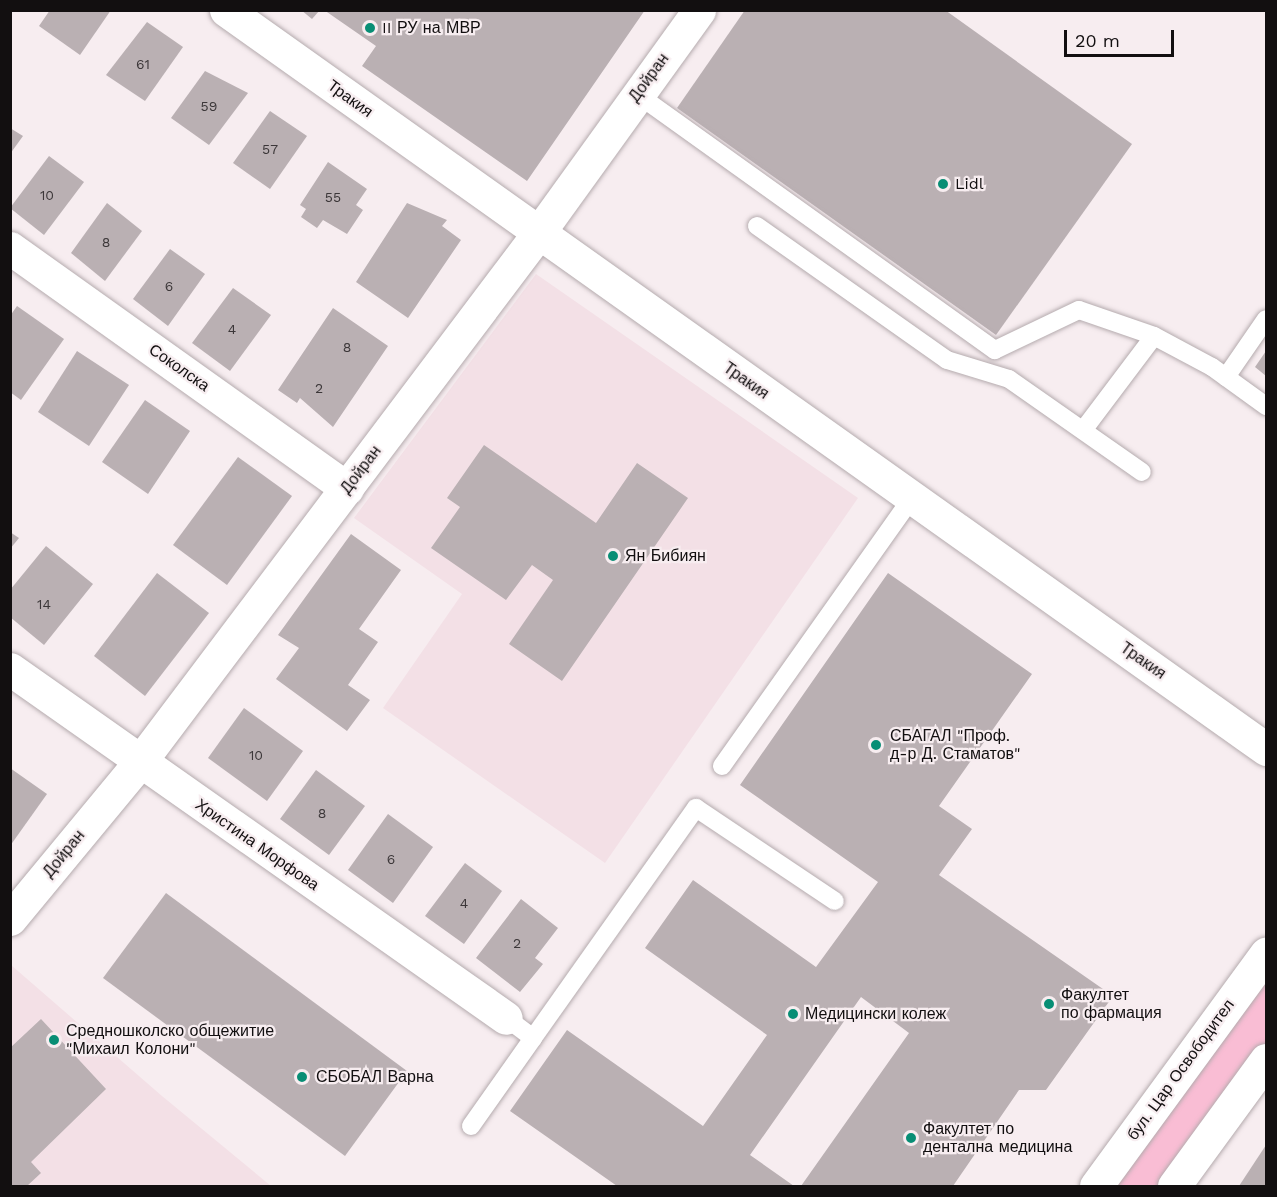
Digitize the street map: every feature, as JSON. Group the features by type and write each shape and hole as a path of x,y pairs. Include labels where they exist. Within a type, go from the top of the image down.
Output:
{"street":[{"name":"Тракия","path":"226,10 537,235 1266,749"},
{"name":"Дойран","path":"10,919 139,763 537,235 699,10"},
{"name":"Соколска","path":"10,248 347,488"},
{"name":"Христина Морфова","path":"10,669 139,763 506,1018"},
{"name":"бул. Цар Освободител","path":"1096,1186 1266,954"},
{"path":"1174,1186 1266,1060"}],"lane":[{"path":"637,94 995,350 1079,310 1154,336 1226,377 1266,406"},
{"path":"757,226 947,360 1009,379 1084,429 1142,472"},
{"path":"1226,377 1266,319"},
{"path":"1084,429 1154,336"},
{"path":"722,766 912,498"},
{"path":"471,1126 696,808 835,901"},
{"path":"506,1018 533,1038"}],"shaded area":[{"name":"Ян Бибиян","path":"536,274 858,498 605,863 383,708 462,594 354,518"},
{"path":"1266,954 1266,1060 1173,1186 1096,1186"},
{"name":"Средношколско общежитие \"Михаил Колони\"","path":"11,965 162,1096 271,1186 11,1186"}],"building":[{"path":"50,10 111,10 80,55 39,26"},
{"path":"301,10 320,10 312,19"},
{"path":"324,10 645,10 527,181 362,66 376,46"},
{"name":"Lidl","path":"745,10 945,10 1132,144 996,335 677,108"},
{"path":"147,22 183,47 145,101 106,75"},
{"path":"205,71 248,93 209,145 171,118"},
{"path":"270,111 307,136 270,189 233,163"},
{"path":"10,128 23,136 10,154"},
{"path":"49,156 84,182 44,235 10,208"},
{"path":"328,162 367,189 356,205 363,210 347,234 323,220 317,228 301,217 306,209 300,205"},
{"path":"107,203 142,231 105,281 71,253"},
{"path":"407,203 447,220 442,226 461,240 408,318 356,282"},
{"path":"170,249 205,274 168,326 133,299"},
{"path":"233,288 271,315 230,371 192,343"},
{"path":"17,306 64,339 21,400 10,392 10,316"},
{"path":"333,308 388,346 333,427 300,398 297,403 278,390"},
{"path":"77,351 129,385 89,446 38,412"},
{"path":"1266,351 1266,376 1255,367"},
{"path":"145,400 190,431 148,494 102,462"},
{"path":"484,445 596,523 637,463 688,498 562,681 509,644 553,580 532,565 506,600 431,548 460,507 447,498"},
{"path":"238,457 292,496 227,585 173,545"},
{"path":"10,532 19,538 10,549"},
{"path":"351,534 401,570 359,629 378,642 348,685 370,700 347,731 276,679 299,648 278,635"},
{"path":"46,546 93,584 44,645 10,617 10,590"},
{"path":"157,573 209,613 145,696 94,656"},
{"path":"888,573 1032,674 939,806 972,829 939,875 1113,996 1046,1090 1019,1090 953,1186 801,1186 909,1033 861,997 750,1155 794,1186 617,1186 510,1111 567,1030 703,1126 767,1035 645,948 693,880 816,967 878,882 740,785"},
{"path":"244,708 303,751 267,801 208,758"},
{"path":"10,768 47,794 10,846"},
{"path":"316,770 365,806 329,855 280,819"},
{"path":"388,814 433,847 393,903 348,870"},
{"path":"465,863 502,891 464,944 425,916"},
{"path":"166,893 407,1071 345,1156 103,978"},
{"path":"521,899 558,928 535,958 543,964 520,992 476,958"},
{"path":"41,1019 106,1089 31,1162 41,1173 27,1186 10,1186 10,1048"},
{"path":"1266,1145 1266,1186 1239,1186"}],"place":[{"name":"II РУ на МВР","path":"370,28"},
{"name":"Lidl","path":"943,184"},
{"name":"Ян Бибиян","path":"613,556"},
{"name":"СБАГАЛ \"Проф. д-р Д. Стаматов\"","path":"876,745"},
{"name":"Факултет по фармация","path":"1049,1004"},
{"name":"Медицински колеж","path":"793,1014"},
{"name":"Средношколско общежитие \"Михаил Колони\"","path":"54,1040"},
{"name":"СБОБАЛ Варна","path":"302,1077"},
{"name":"Факултет по дентална медицина","path":"911,1138"}]}
